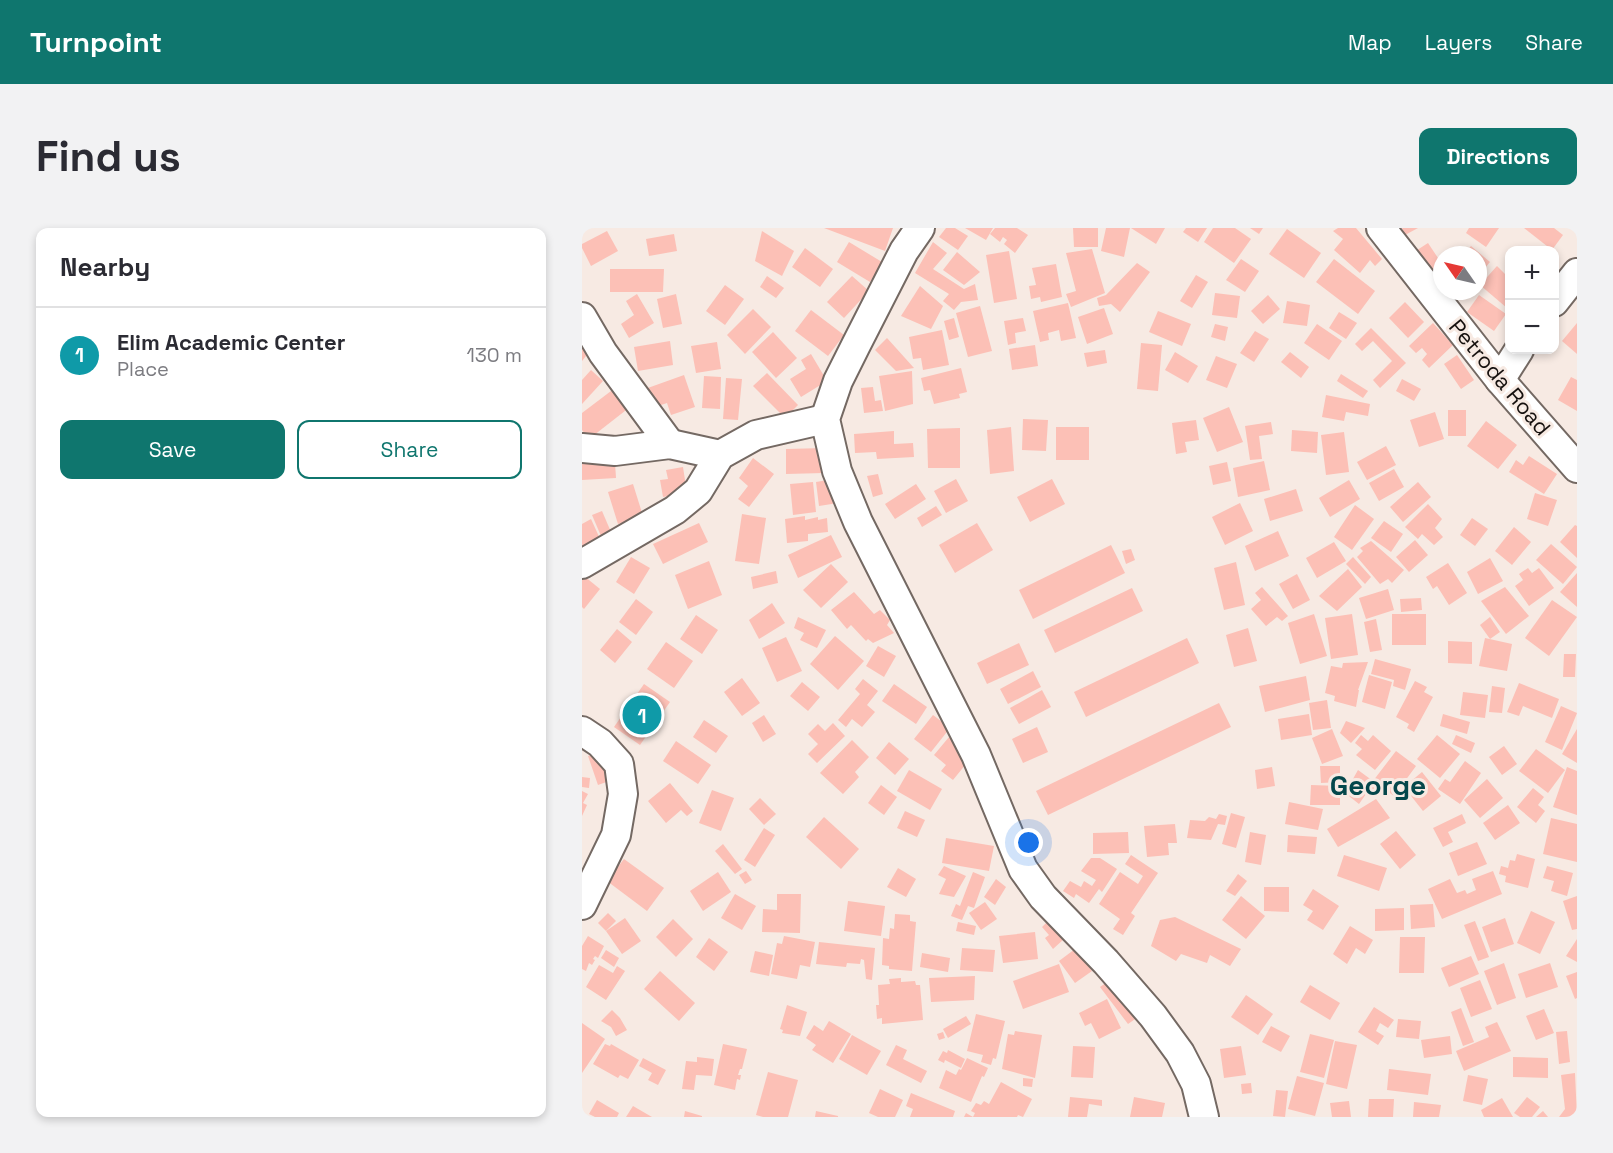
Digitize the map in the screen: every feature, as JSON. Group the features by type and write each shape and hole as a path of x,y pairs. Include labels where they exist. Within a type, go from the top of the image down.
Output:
{"street":[{"path":"920,228 904,251 838,381 825,419 837,471 858,522 976,754 1023,868 1043,897 1106,962 1153,1016 1180,1053 1196,1083 1204,1117"},
{"name":"Petroda Road","path":"1381,228 1500,380 1577,468"},
{"path":"1556,300 1577,273"},
{"path":"582,317 603,353 670,444"},
{"path":"1500,380 1516,354"},
{"path":"582,564 675,510 699,491 720,455 756,435 825,419"},
{"path":"582,448 615,451 670,444 720,455"},
{"path":"582,731 600,743 619,764 622,794 616,836 582,905"}],"building":[{"path":"824,228 893,228 885,251"},
{"path":"946,228 955,228 968,236 958,250 939,237"},
{"path":"965,228 993,228 986,240"},
{"path":"995,228 1017,228 1028,235 1015,253 1004,244 1007,240 1003,237 1000,242 990,234"},
{"path":"1073,228 1098,228 1098,247 1074,247"},
{"path":"1106,228 1130,228 1124,257 1101,251"},
{"path":"1131,228 1165,228 1156,244"},
{"path":"1186,228 1207,228 1198,242 1183,232"},
{"path":"1213,228 1235,228 1251,239 1234,263 1204,242"},
{"path":"1250,228 1263,228 1259,234"},
{"path":"1338,228 1356,228 1382,259 1375,266 1370,260 1360,273 1334,250 1343,239 1333,231"},
{"path":"1402,228 1418,228 1405,235"},
{"path":"1469,228 1499,228 1487,246 1466,233"},
{"path":"1524,228 1554,228 1563,235 1555,246 1547,246"},
{"path":"1287,229 1321,253 1304,278 1269,254"},
{"path":"607,231 618,251 591,266 582,244"},
{"path":"762,231 794,251 782,276 755,261"},
{"path":"674,234 677,251 649,256 646,239"},
{"path":"849,242 882,262 870,282 837,262"},
{"path":"933,242 947,253 933,269 964,289 975,284 978,300 961,302 954,310 943,301 949,294 915,273"},
{"path":"1428,243 1433,250 1433,270 1425,276 1411,254"},
{"path":"805,248 833,269 820,287 792,267"},
{"path":"1092,249 1105,293 1071,307 1066,294 1076,291 1066,253"},
{"path":"1009,251 1017,299 994,303 986,255"},
{"path":"957,252 980,272 964,285 943,270"},
{"path":"1241,259 1259,271 1245,292 1226,280"},
{"path":"1334,259 1375,291 1358,314 1316,282"},
{"path":"1137,263 1150,272 1120,312 1111,304 1099,306 1097,298 1106,295"},
{"path":"1056,264 1062,297 1041,302 1040,297 1031,299 1029,286 1036,285 1032,268"},
{"path":"1497,266 1505,274 1505,306 1487,291 1487,277"},
{"path":"610,269 664,269 663,292 610,292"},
{"path":"1196,275 1208,282 1192,308 1180,301"},
{"path":"767,276 784,288 776,298 760,287"},
{"path":"852,276 869,291 844,318 827,302"},
{"path":"725,285 744,299 725,325 706,311"},
{"path":"920,286 943,306 931,329 901,316"},
{"path":"1215,293 1240,296 1237,318 1212,315"},
{"path":"637,294 654,323 629,338 621,324 634,315 626,301"},
{"path":"676,294 682,324 663,328 657,299"},
{"path":"1268,295 1280,309 1263,324 1251,311"},
{"path":"1475,300 1486,300 1505,315 1494,331 1467,312"},
{"path":"1287,301 1310,305 1307,326 1283,323"},
{"path":"1405,302 1424,322 1408,338 1389,318"},
{"path":"1068,303 1076,338 1061,341 1059,330 1048,333 1049,340 1040,342 1033,311"},
{"path":"980,306 992,351 968,357 956,313"},
{"path":"1104,308 1113,334 1087,344 1078,317"},
{"path":"753,309 771,327 745,354 727,335"},
{"path":"811,310 844,335 828,356 795,331"},
{"path":"1158,311 1191,324 1182,346 1149,332"},
{"path":"1339,312 1357,323 1346,339 1329,328"},
{"path":"954,318 959,337 949,340 944,321"},
{"path":"1023,318 1026,331 1015,333 1016,343 1008,345 1004,321"},
{"path":"1433,323 1453,345 1429,368 1422,360 1427,354 1422,348 1416,353 1409,346"},
{"path":"1577,323 1577,354 1562,341"},
{"path":"1215,324 1228,327 1225,341 1211,337"},
{"path":"1317,324 1342,341 1329,360 1304,343"},
{"path":"1371,328 1406,363 1380,388 1373,380 1392,361 1373,341 1362,351 1355,344"},
{"path":"942,330 949,365 923,370 921,358 913,359 909,337"},
{"path":"1255,331 1269,339 1254,362 1240,353"},
{"path":"773,332 797,358 776,378 752,352"},
{"path":"582,335 594,346 582,361"},
{"path":"887,338 914,368 896,371 875,350"},
{"path":"670,341 673,365 638,371 634,347"},
{"path":"717,342 721,369 696,373 691,346"},
{"path":"1141,343 1162,345 1158,391 1137,389"},
{"path":"1035,345 1038,366 1012,370 1009,349"},
{"path":"1105,350 1107,363 1087,367 1084,353"},
{"path":"1175,352 1198,366 1188,383 1165,370"},
{"path":"1290,352 1309,367 1301,378 1281,362"},
{"path":"811,354 827,381 801,397 790,379 806,369 801,360"},
{"path":"1457,355 1474,380 1461,389 1444,364"},
{"path":"1216,356 1237,364 1227,388 1206,380"},
{"path":"961,368 967,392 959,394 960,398 934,404 930,390 924,391 921,378"},
{"path":"591,370 603,381 582,404 582,380"},
{"path":"912,371 913,404 885,411 879,376"},
{"path":"767,373 798,405 785,418 753,386"},
{"path":"1341,374 1368,391 1363,398 1337,381"},
{"path":"684,375 695,407 671,415 667,403 658,406 655,396 649,398 645,389"},
{"path":"704,376 721,377 720,409 702,408"},
{"path":"1571,377 1577,380 1577,411 1558,400"},
{"path":"726,378 742,379 738,420 723,419"},
{"path":"1402,379 1421,389 1414,401 1396,391"},
{"path":"873,387 875,401 881,400 883,411 864,413 861,388"},
{"path":"615,388 630,407 589,439 582,430 582,413"},
{"path":"1326,395 1370,404 1368,416 1346,412 1344,421 1322,417"},
{"path":"1229,407 1243,442 1217,452 1203,418"},
{"path":"1448,410 1466,410 1466,436 1448,436"},
{"path":"1435,412 1444,439 1419,447 1410,420"},
{"path":"1023,419 1048,420 1046,451 1022,450"},
{"path":"1196,420 1199,440 1185,442 1187,452 1176,454 1172,423"},
{"path":"1486,421 1517,445 1498,469 1467,446"},
{"path":"1271,422 1273,434 1259,436 1262,459 1250,460 1245,426"},
{"path":"1011,427 1014,471 990,474 987,430"},
{"path":"1056,427 1089,427 1089,460 1056,460"},
{"path":"960,428 960,468 928,468 927,429"},
{"path":"1292,430 1318,432 1317,453 1291,451"},
{"path":"894,431 894,444 913,443 914,457 877,459 876,452 855,453 854,434"},
{"path":"1344,432 1349,472 1326,475 1321,435"},
{"path":"1386,446 1396,465 1367,480 1357,462"},
{"path":"824,448 824,473 786,474 786,449"},
{"path":"582,455 615,463 616,478 582,480"},
{"path":"1529,456 1557,474 1544,494 1509,472 1516,460 1523,465"},
{"path":"753,458 774,474 749,507 738,499 748,486 739,478"},
{"path":"1264,461 1270,490 1238,497 1233,468"},
{"path":"1227,462 1231,481 1213,485 1209,466"},
{"path":"683,467 687,493 663,497 660,480 668,479 666,470"},
{"path":"1394,469 1404,487 1379,501 1369,483"},
{"path":"878,474 883,494 873,497 867,476"},
{"path":"834,479 838,503 819,506 816,482"},
{"path":"956,479 968,501 946,513 934,491"},
{"path":"1052,479 1065,504 1030,522 1017,497"},
{"path":"1349,480 1360,499 1330,517 1319,498"},
{"path":"813,482 816,512 793,515 790,484"},
{"path":"1418,482 1431,497 1403,522 1390,507"},
{"path":"633,484 643,516 618,524 608,492"},
{"path":"916,484 926,499 895,519 885,504"},
{"path":"1296,489 1303,511 1270,521 1264,499"},
{"path":"1535,493 1557,500 1548,526 1527,519"},
{"path":"1240,503 1253,531 1225,545 1212,517"},
{"path":"1428,504 1442,519 1435,528 1443,537 1434,545 1422,534 1418,539 1405,527"},
{"path":"1355,505 1374,519 1352,550 1334,537"},
{"path":"936,506 942,515 922,527 917,518"},
{"path":"602,511 614,539 604,543 592,515"},
{"path":"742,514 766,518 759,564 735,561"},
{"path":"805,516 805,520 818,517 818,520 827,518 828,532 808,534 808,541 787,543 785,519"},
{"path":"1472,518 1488,529 1475,546 1460,535"},
{"path":"591,519 601,541 582,549 582,524"},
{"path":"1384,521 1403,534 1391,552 1371,538"},
{"path":"699,523 708,542 663,564 653,544"},
{"path":"977,523 993,550 955,573 939,545"},
{"path":"1575,525 1577,526 1577,558 1560,542"},
{"path":"1514,527 1531,542 1512,565 1495,551"},
{"path":"1278,531 1289,556 1255,571 1245,546"},
{"path":"831,535 842,557 798,578 788,555"},
{"path":"1415,540 1428,555 1409,572 1396,557"},
{"path":"1371,541 1404,570 1392,583 1388,579 1380,584 1357,557 1363,551 1360,548"},
{"path":"1334,542 1346,561 1317,578 1306,558"},
{"path":"1551,544 1577,567 1563,584 1536,560"},
{"path":"1111,545 1125,573 1033,619 1019,590"},
{"path":"1131,549 1135,560 1126,564 1122,551"},
{"path":"631,557 650,568 634,594 616,582"},
{"path":"1353,557 1371,577 1365,584 1346,564"},
{"path":"1490,558 1503,581 1478,594 1467,572"},
{"path":"709,561 722,595 688,609 675,575"},
{"path":"1236,562 1245,605 1224,610 1214,568"},
{"path":"1448,563 1467,593 1449,605 1437,586 1433,589 1426,577"},
{"path":"831,564 848,582 821,608 803,590"},
{"path":"1528,568 1532,573 1539,568 1554,588 1529,606 1515,586 1523,580 1519,574"},
{"path":"1348,569 1362,587 1337,611 1319,596"},
{"path":"776,571 778,583 753,589 751,577"},
{"path":"1577,573 1577,607 1560,592"},
{"path":"1297,574 1310,600 1293,609 1279,584"},
{"path":"584,576 600,589 584,609 582,607 582,578"},
{"path":"1262,587 1288,616 1282,621 1277,617 1266,626 1251,609 1261,600 1255,593"},
{"path":"1505,587 1529,616 1506,634 1481,601"},
{"path":"1132,588 1143,611 1055,653 1044,630"},
{"path":"1388,589 1394,610 1366,619 1359,598"},
{"path":"854,592 874,614 880,610 890,620 887,625 894,633 873,643 868,639 866,641 851,625 847,629 831,610"},
{"path":"1421,598 1422,610 1401,612 1400,599"},
{"path":"636,599 653,612 636,635 619,622"},
{"path":"1552,600 1577,617 1549,656 1525,638"},
{"path":"772,603 785,623 759,639 749,620"},
{"path":"1314,614 1327,656 1300,664 1288,623"},
{"path":"1352,614 1358,655 1331,659 1325,618"},
{"path":"1392,614 1426,614 1426,645 1392,645"},
{"path":"696,615 718,630 702,654 680,639"},
{"path":"798,617 826,630 817,648 800,640 804,633 794,628"},
{"path":"1490,617 1500,632 1490,639 1480,625"},
{"path":"1376,619 1382,650 1370,652 1364,622"},
{"path":"1248,628 1257,661 1234,667 1226,635"},
{"path":"617,629 632,642 615,663 600,650"},
{"path":"835,636 864,661 838,690 810,664"},
{"path":"786,637 802,671 777,682 762,648"},
{"path":"1187,638 1199,663 1086,717 1074,692"},
{"path":"1485,638 1512,644 1507,671 1479,666"},
{"path":"1448,641 1472,642 1472,664 1448,663"},
{"path":"666,642 693,661 674,688 647,669"},
{"path":"1019,643 1029,665 987,684 977,663"},
{"path":"878,646 896,656 884,677 866,666"},
{"path":"1564,654 1576,654 1575,677 1563,677"},
{"path":"1375,659 1411,669 1405,690 1393,686 1394,680 1371,674"},
{"path":"1368,662 1358,690 1356,707 1334,701 1335,696 1325,693 1331,666 1342,668 1343,663"},
{"path":"1033,671 1041,687 1008,704 1000,689"},
{"path":"1369,675 1392,682 1385,709 1362,702"},
{"path":"1306,676 1310,700 1265,712 1259,686"},
{"path":"742,678 760,703 742,716 724,692"},
{"path":"863,679 878,691 867,705 875,712 862,727 852,719 846,727 838,720 860,694 855,689"},
{"path":"1415,681 1427,687 1424,692 1433,697 1414,732 1407,728 1409,724 1396,717"},
{"path":"802,682 820,697 808,711 790,696"},
{"path":"1519,683 1559,699 1552,718 1523,706 1519,716 1507,712"},
{"path":"644,684 670,702 640,745 614,727"},
{"path":"894,684 927,707 916,724 882,701"},
{"path":"1492,686 1505,688 1502,713 1489,712"},
{"path":"1042,690 1051,707 1019,724 1010,708"},
{"path":"1463,692 1488,695 1485,718 1460,715"},
{"path":"1327,700 1331,728 1313,730 1309,703"},
{"path":"1219,703 1231,727 1048,815 1036,791"},
{"path":"1561,706 1577,713 1562,750 1545,742"},
{"path":"1309,714 1312,735 1281,740 1278,719"},
{"path":"1443,714 1470,722 1467,734 1440,726"},
{"path":"764,715 776,734 763,742 752,723"},
{"path":"933,715 950,728 931,752 914,739"},
{"path":"704,720 728,736 716,753 693,737"},
{"path":"1346,721 1365,728 1351,743 1340,733"},
{"path":"833,723 845,736 817,763 808,754 818,744 808,734 818,724 825,731"},
{"path":"1037,727 1048,752 1023,763 1012,739"},
{"path":"1332,729 1343,756 1322,764 1312,738"},
{"path":"1577,729 1577,763 1562,754"},
{"path":"1361,735 1368,741 1373,735 1391,751 1375,770 1356,755 1362,749 1355,743"},
{"path":"1437,735 1460,754 1440,778 1417,759"},
{"path":"1456,735 1475,743 1471,753 1452,744"},
{"path":"949,737 967,752 970,759 953,780 941,771 946,765 934,755"},
{"path":"852,740 869,757 855,772 859,777 843,794 820,773"},
{"path":"676,741 711,765 698,784 663,761"},
{"path":"889,742 909,759 895,775 876,758"},
{"path":"1504,746 1517,764 1502,775 1489,757"},
{"path":"1536,749 1565,770 1548,793 1519,771"},
{"path":"1396,751 1416,766 1394,796 1378,784 1369,796 1366,794 1359,804 1345,793 1358,770 1373,781"},
{"path":"603,752 612,780 598,785 588,756"},
{"path":"1465,761 1481,773 1460,804 1438,789 1445,779 1450,782"},
{"path":"1320,766 1340,766 1340,782 1321,783"},
{"path":"1272,767 1275,786 1257,789 1255,770"},
{"path":"1567,767 1577,771 1577,815 1553,807"},
{"path":"909,770 942,789 930,810 897,791"},
{"path":"1422,772 1441,796 1423,811 1404,787"},
{"path":"582,777 590,778 589,788 582,787"},
{"path":"1487,779 1503,798 1480,818 1464,800"},
{"path":"670,783 693,811 687,816 681,810 666,823 648,801"},
{"path":"881,785 897,797 884,815 868,803"},
{"path":"1311,785 1340,786 1340,805 1310,805"},
{"path":"1533,788 1544,797 1538,805 1545,811 1536,823 1517,807"},
{"path":"712,790 734,798 721,831 699,823"},
{"path":"582,791 588,794 583,803 587,805 582,816"},
{"path":"760,798 776,814 764,825 749,809"},
{"path":"1376,799 1390,818 1338,847 1327,829"},
{"path":"1289,802 1323,809 1318,830 1285,824"},
{"path":"1508,805 1520,823 1495,840 1483,823"},
{"path":"905,811 925,820 917,837 897,828"},
{"path":"1231,813 1245,817 1236,848 1222,844"},
{"path":"1219,814 1227,816 1225,825 1218,824 1211,840 1187,838 1190,820 1205,821 1209,817 1216,819"},
{"path":"1462,814 1466,823 1448,832 1453,842 1443,847 1433,828"},
{"path":"824,817 859,849 841,869 806,837"},
{"path":"1551,818 1577,824 1577,862 1543,854"},
{"path":"1175,824 1177,843 1168,843 1169,855 1147,857 1144,826"},
{"path":"764,828 775,835 755,867 744,860"},
{"path":"1396,831 1416,855 1400,869 1380,844"},
{"path":"1128,832 1129,853 1093,854 1093,833"},
{"path":"1250,832 1266,835 1261,865 1245,862"},
{"path":"1288,835 1317,837 1315,854 1287,852"},
{"path":"946,838 994,846 989,871 942,863"},
{"path":"1477,842 1487,864 1458,876 1449,853"},
{"path":"723,844 742,869 735,874 715,851"},
{"path":"1517,854 1535,859 1528,888 1505,882 1506,876 1499,874 1501,866 1508,868 1510,860 1515,861"},
{"path":"1131,855 1158,873 1131,913 1135,916 1123,935 1113,929 1120,919 1099,904 1120,872 1138,884 1143,876 1125,864"},
{"path":"1344,855 1387,868 1379,891 1337,876"},
{"path":"1091,858 1100,858 1117,869 1102,892 1099,889 1089,903 1076,894 1074,898 1063,891 1070,881 1081,887 1084,881 1092,886 1096,880 1081,871"},
{"path":"624,859 664,888 647,911 607,881"},
{"path":"944,866 966,876 954,897 939,894 946,879 938,875"},
{"path":"1547,866 1573,873 1567,896 1551,891 1554,881 1543,878"},
{"path":"898,868 916,879 906,897 887,887"},
{"path":"746,871 752,880 745,884 739,875"},
{"path":"1493,871 1502,894 1442,919 1428,889 1450,879 1457,893 1465,890 1467,894 1476,890 1472,879"},
{"path":"718,872 731,892 703,911 690,891"},
{"path":"973,872 985,877 974,908 968,906 962,920 951,916 956,904 960,906"},
{"path":"1238,874 1247,881 1235,896 1226,891"},
{"path":"996,879 1006,887 995,905 984,897"},
{"path":"1264,887 1289,887 1289,912 1264,911"},
{"path":"1313,889 1339,906 1323,930 1307,920 1313,911 1303,905"},
{"path":"735,894 756,906 742,930 721,918"},
{"path":"777,894 801,894 800,933 762,932 763,909 777,910"},
{"path":"1241,896 1265,916 1246,939 1222,920"},
{"path":"1577,896 1577,929 1572,930 1563,901"},
{"path":"848,901 885,906 881,936 844,931"},
{"path":"985,902 997,919 981,930 969,913"},
{"path":"1433,904 1435,927 1411,929 1410,905"},
{"path":"1404,908 1404,930 1375,931 1375,909"},
{"path":"1531,911 1555,922 1540,954 1517,943"},
{"path":"608,913 616,921 606,931 598,923"},
{"path":"895,914 910,915 910,921 916,922 912,971 889,969 889,966 882,965 883,938 889,939 890,928 894,929"},
{"path":"1175,917 1241,949 1230,966 1210,955 1207,963 1181,954 1176,961 1151,946 1160,920"},
{"path":"625,918 641,941 622,954 606,931"},
{"path":"1505,918 1514,944 1491,952 1482,927"},
{"path":"673,919 693,939 676,957 656,937"},
{"path":"1049,920 1064,939 1053,949 1045,938 1049,935 1042,927"},
{"path":"1475,921 1489,957 1478,961 1464,925"},
{"path":"958,922 976,926 974,935 956,931"},
{"path":"1350,926 1373,940 1365,954 1356,948 1347,964 1333,954"},
{"path":"1035,932 1038,959 1003,963 999,936"},
{"path":"588,936 604,946 598,958 595,956 593,959 595,960 592,965 589,963 586,971 582,969 582,946"},
{"path":"784,936 815,942 810,967 800,965 797,979 771,974 777,943 782,944"},
{"path":"1400,937 1425,937 1424,973 1399,973"},
{"path":"709,938 728,952 714,971 696,957"},
{"path":"1577,939 1577,962 1566,956"},
{"path":"819,942 875,948 872,980 866,979 864,960 861,959 860,964 847,963 846,967 816,964"},
{"path":"962,948 995,950 993,972 960,970"},
{"path":"1075,949 1092,971 1075,983 1059,961"},
{"path":"606,950 619,958 614,967 601,958"},
{"path":"755,951 773,955 769,976 750,972"},
{"path":"922,953 950,958 948,972 920,967"},
{"path":"1471,956 1479,974 1449,987 1441,968"},
{"path":"1504,963 1516,998 1497,1005 1484,971"},
{"path":"1550,963 1558,987 1526,998 1518,974"},
{"path":"1059,964 1069,992 1023,1009 1013,981"},
{"path":"599,965 613,973 617,966 625,971 606,1000 586,987"},
{"path":"660,971 695,1003 679,1021 644,989"},
{"path":"1577,972 1577,998 1575,999 1566,976"},
{"path":"975,976 974,1000 931,1002 929,978"},
{"path":"901,978 901,982 915,981 916,985 920,985 923,1020 882,1024 882,1018 877,1019 878,985 890,984 889,979"},
{"path":"1110,980 1138,1017 1128,1024 1100,987"},
{"path":"1480,980 1492,1009 1471,1017 1460,988"},
{"path":"1310,985 1340,1003 1330,1020 1300,1002"},
{"path":"1246,995 1273,1014 1258,1035 1231,1017"},
{"path":"1107,999 1121,1028 1099,1039 1091,1023 1085,1026 1079,1013"},
{"path":"787,1005 807,1012 800,1036 782,1033 783,1030 780,1029"},
{"path":"1374,1007 1394,1020 1388,1028 1380,1023 1376,1031 1384,1036 1378,1045 1358,1032"},
{"path":"1461,1008 1474,1042 1463,1046 1451,1012"},
{"path":"1544,1009 1554,1033 1536,1040 1526,1016"},
{"path":"612,1010 627,1030 616,1036 611,1027 601,1021"},
{"path":"976,1014 1005,1021 996,1059 993,1058 991,1065 981,1062 983,1055 967,1051"},
{"path":"966,1016 971,1024 948,1038 943,1029"},
{"path":"1398,1019 1421,1021 1419,1039 1396,1037"},
{"path":"829,1021 851,1034 833,1063 812,1050 816,1045 806,1038 814,1025 823,1031"},
{"path":"1497,1022 1511,1051 1464,1071 1456,1051 1489,1037 1485,1027"},
{"path":"582,1023 605,1039 582,1073"},
{"path":"1271,1026 1290,1036 1281,1052 1262,1042"},
{"path":"1015,1031 1042,1035 1035,1078 1002,1069 1008,1034 1014,1035"},
{"path":"1567,1031 1570,1062 1559,1064 1556,1032"},
{"path":"943,1032 945,1038 939,1040 937,1034"},
{"path":"1310,1034 1334,1040 1324,1078 1300,1072"},
{"path":"852,1035 881,1051 867,1075 839,1059"},
{"path":"1450,1036 1452,1054 1424,1058 1421,1040"},
{"path":"1335,1041 1357,1045 1347,1089 1326,1084"},
{"path":"605,1044 610,1046 611,1044 639,1060 628,1079 620,1075 618,1078 593,1064"},
{"path":"723,1044 747,1049 742,1069 738,1075 741,1075 740,1080 737,1079 735,1090 714,1085"},
{"path":"896,1045 907,1050 903,1059 927,1071 921,1083 886,1065"},
{"path":"1073,1046 1095,1047 1093,1078 1071,1077"},
{"path":"1241,1046 1246,1075 1224,1078 1220,1049"},
{"path":"948,1050 965,1059 961,1068 945,1060 944,1063 938,1060 943,1051 947,1053"},
{"path":"697,1057 714,1059 712,1076 696,1075 694,1090 682,1089 686,1061 697,1062"},
{"path":"1513,1057 1548,1058 1548,1078 1513,1077"},
{"path":"643,1058 666,1070 658,1085 648,1080 652,1073 639,1066"},
{"path":"967,1058 988,1068 971,1102 939,1088 946,1070 956,1075"},
{"path":"1389,1069 1431,1074 1428,1095 1387,1090"},
{"path":"768,1072 798,1080 788,1117 756,1115"},
{"path":"1575,1073 1577,1117 1559,1117 1565,1109 1561,1075"},
{"path":"1468,1075 1488,1079 1482,1105 1463,1101"},
{"path":"1297,1076 1324,1083 1315,1116 1288,1109"},
{"path":"1023,1078 1033,1079 1032,1087 1023,1086"},
{"path":"1001,1082 1032,1099 1023,1117 1018,1115 1017,1117 973,1117 975,1113 971,1111 976,1103 981,1105 984,1101 989,1104"},
{"path":"1251,1083 1252,1093 1242,1094 1241,1084"},
{"path":"880,1089 903,1100 895,1117 878,1117 869,1113"},
{"path":"1276,1090 1288,1091 1285,1117 1273,1116"},
{"path":"911,1093 955,1111 953,1117 910,1117 913,1109 906,1106"},
{"path":"1070,1097 1102,1100 1102,1106 1089,1104 1087,1117 1068,1117"},
{"path":"1134,1097 1165,1103 1162,1117 1130,1117"},
{"path":"1527,1097 1540,1107 1532,1117 1520,1117 1514,1113"},
{"path":"1502,1098 1513,1117 1484,1117 1481,1110"},
{"path":"1369,1099 1394,1099 1393,1117 1368,1117"},
{"path":"597,1100 619,1113 617,1117 595,1117 589,1114"},
{"path":"1349,1101 1351,1117 1332,1117 1330,1103"},
{"path":"1414,1102 1441,1105 1439,1117 1413,1117"},
{"path":"633,1106 652,1117 626,1117"},
{"path":"685,1111 702,1116 702,1117 684,1117"},
{"path":"816,1111 838,1116 838,1117 815,1117"},
{"path":"1543,1111 1548,1117 1536,1117"}],"place":[{"name":"Elim Academic Center","path":"642,715"}],"district":[{"name":"George","path":"1378,785"}]}
